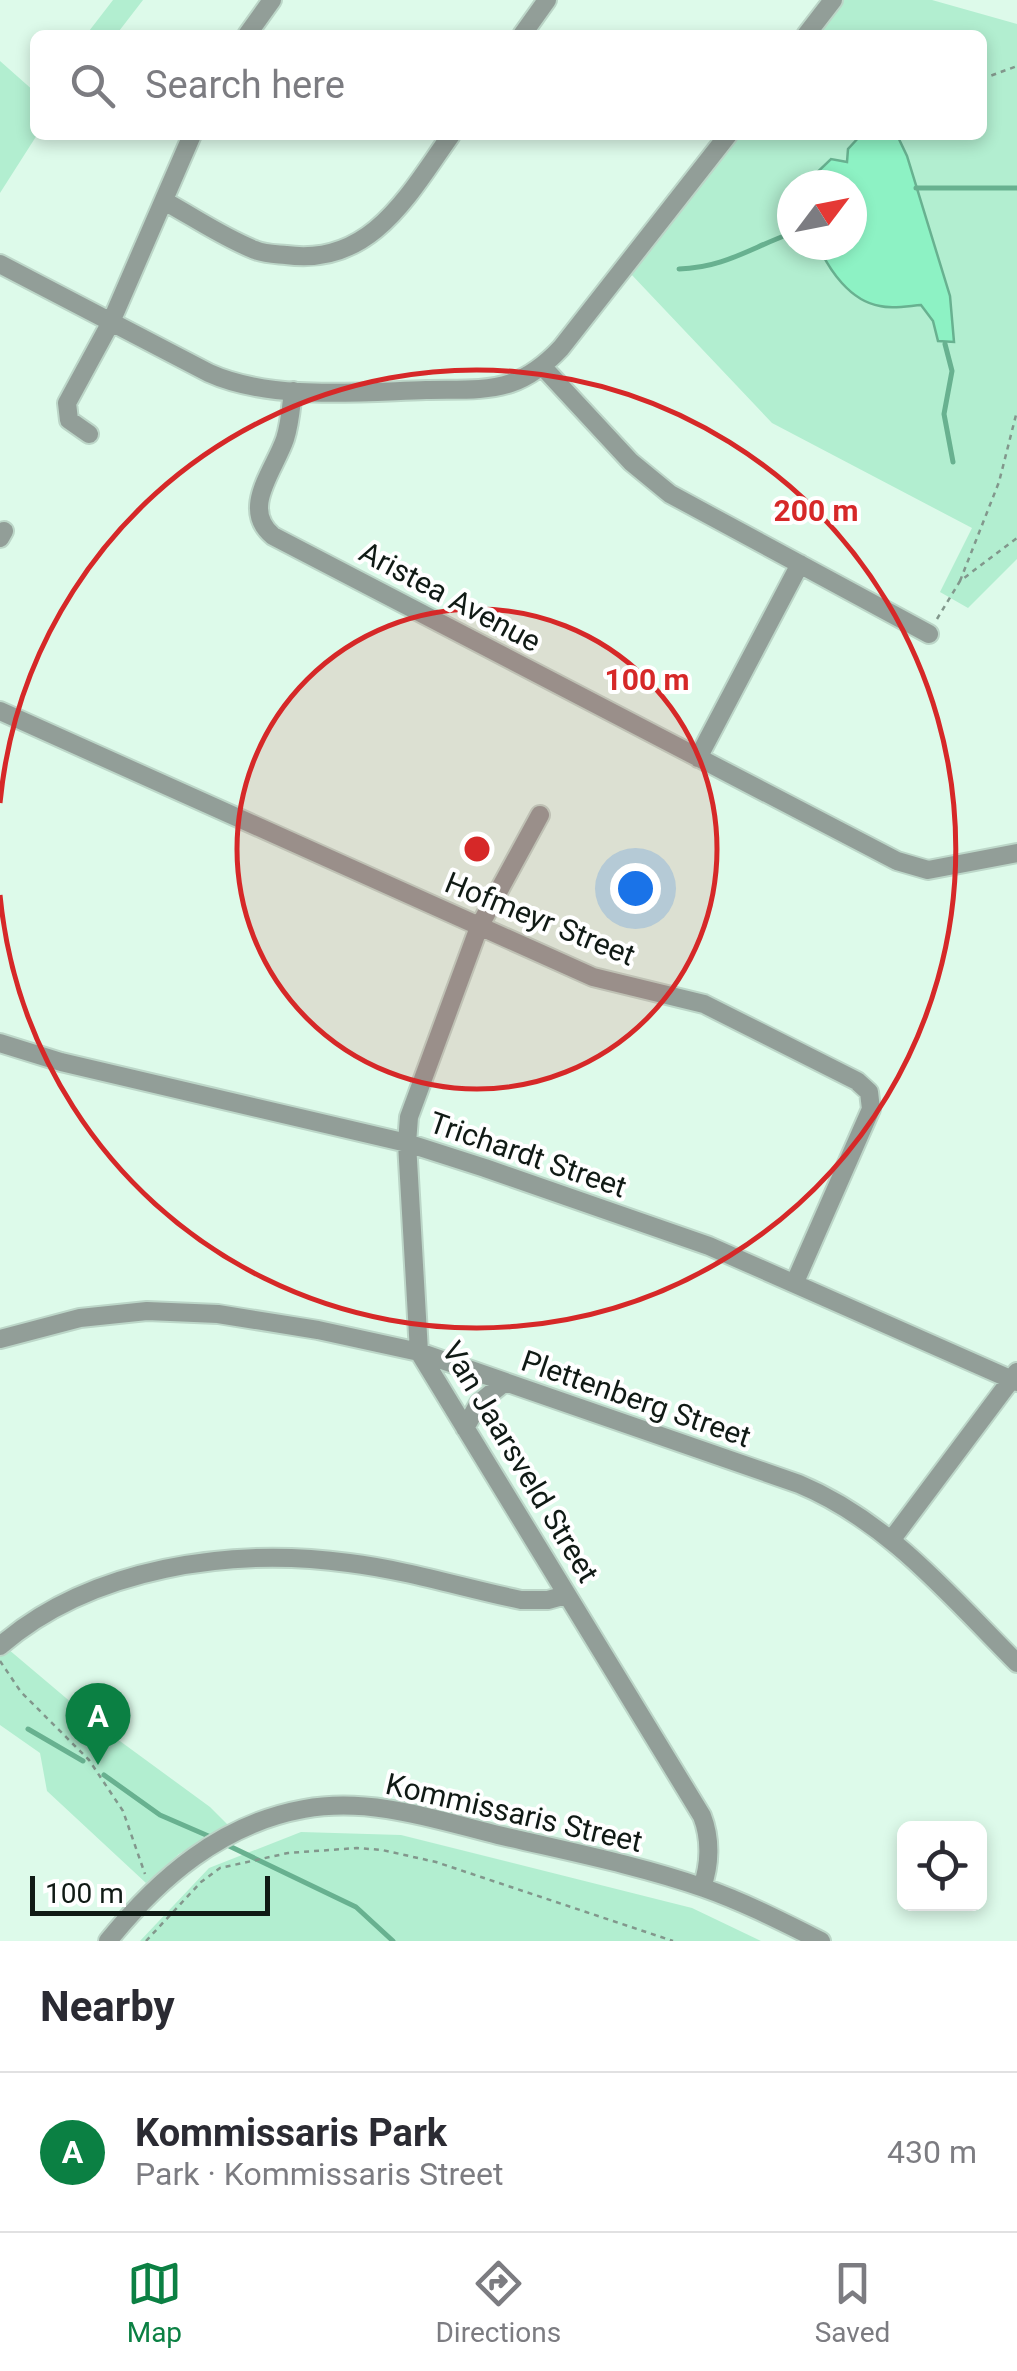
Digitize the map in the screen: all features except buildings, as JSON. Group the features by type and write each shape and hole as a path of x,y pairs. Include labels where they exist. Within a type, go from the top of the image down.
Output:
{"street":[{"path":"251,30 272,0"},
{"path":"526,30 547,0"},
{"path":"810,30 830,1"},
{"path":"88,434 73,425 66,408 111,322 190,140"},
{"path":"166,202 258,251 303,258 321,256 368,238 388,220 447,140"},
{"path":"0,264 218,377 293,391 485,389 511,383 542,366 561,348 724,140"},
{"path":"542,366 631,462 670,494 929,634"},
{"name":"Aristea Avenue","path":"293,391 284,442 258,500 258,515 268,532 897,861 928,870 1017,853"},
{"path":"698,758 800,564"},
{"name":"Hofmeyr Street","path":"0,711 593,977 704,1004 856,1082 869,1092 871,1109 796,1282"},
{"name":"Van Jaarsveld Street","path":"540,815 479,927 414,1097 407,1143 418,1352 704,1821 709,1868 702,1887"},
{"name":"Trichardt Street","path":"0,1044 61,1062 407,1143 709,1246 1016,1378"},
{"name":"Plettenberg Street","path":"0,1339 80,1318 182,1311 302,1328 418,1352 811,1489 846,1506 892,1539 1017,1663"},
{"path":"892,1539 1016,1378"},
{"path":"465,1428 480,1403 505,1382"},
{"path":"0,1646 47,1612 78,1596 137,1574 178,1566 300,1558 351,1563 521,1600 566,1595"},
{"name":"Kommissaris Street","path":"108,1941 152,1889 183,1862 219,1840 268,1818 302,1809 350,1805 374,1806 702,1887 821,1941"}],"path":[{"path":"987,77 1017,66"},
{"path":"929,634 960,581 999,482 1017,411"},
{"path":"960,581 1017,538"},
{"path":"0,1661 21,1692 89,1760 122,1811 152,1889"},
{"path":"146,1941 220,1868 288,1854 357,1848 436,1862 673,1941"}],"shaded area":[{"path":"113,0 143,0 120,30 90,30"},
{"path":"844,0 932,0 1017,24 1017,559 968,608 940,592 972,528 772,423 630,273 735,140 987,140 987,30 821,30"},
{"path":"0,61 30,88 30,140 34,140 0,193"},
{"path":"856,140 899,140 950,296 954,342 938,341 933,321 921,305 885,307 869,303 850,291 828,264 826,260 867,260 867,170 820,170 831,159 847,162 848,149"},
{"path":"8,1649 98,1725 210,1807 229,1826 179,1854 146,1883 47,1791 40,1753 0,1725 0,1657"},
{"path":"301,1832 401,1835 692,1908 761,1941 140,1941 209,1868"}],"waterway":[{"path":"916,188 1017,188"},
{"path":"679,269 724,261 777,239"},
{"path":"945,344 952,371 944,414 953,462"},
{"path":"28,1729 83,1761"},
{"path":"104,1775 160,1815 213,1838"},
{"path":"223,1843 356,1907 393,1941"}],"place":[{"name":"Kommissaris Park","path":"98,1765"}]}
